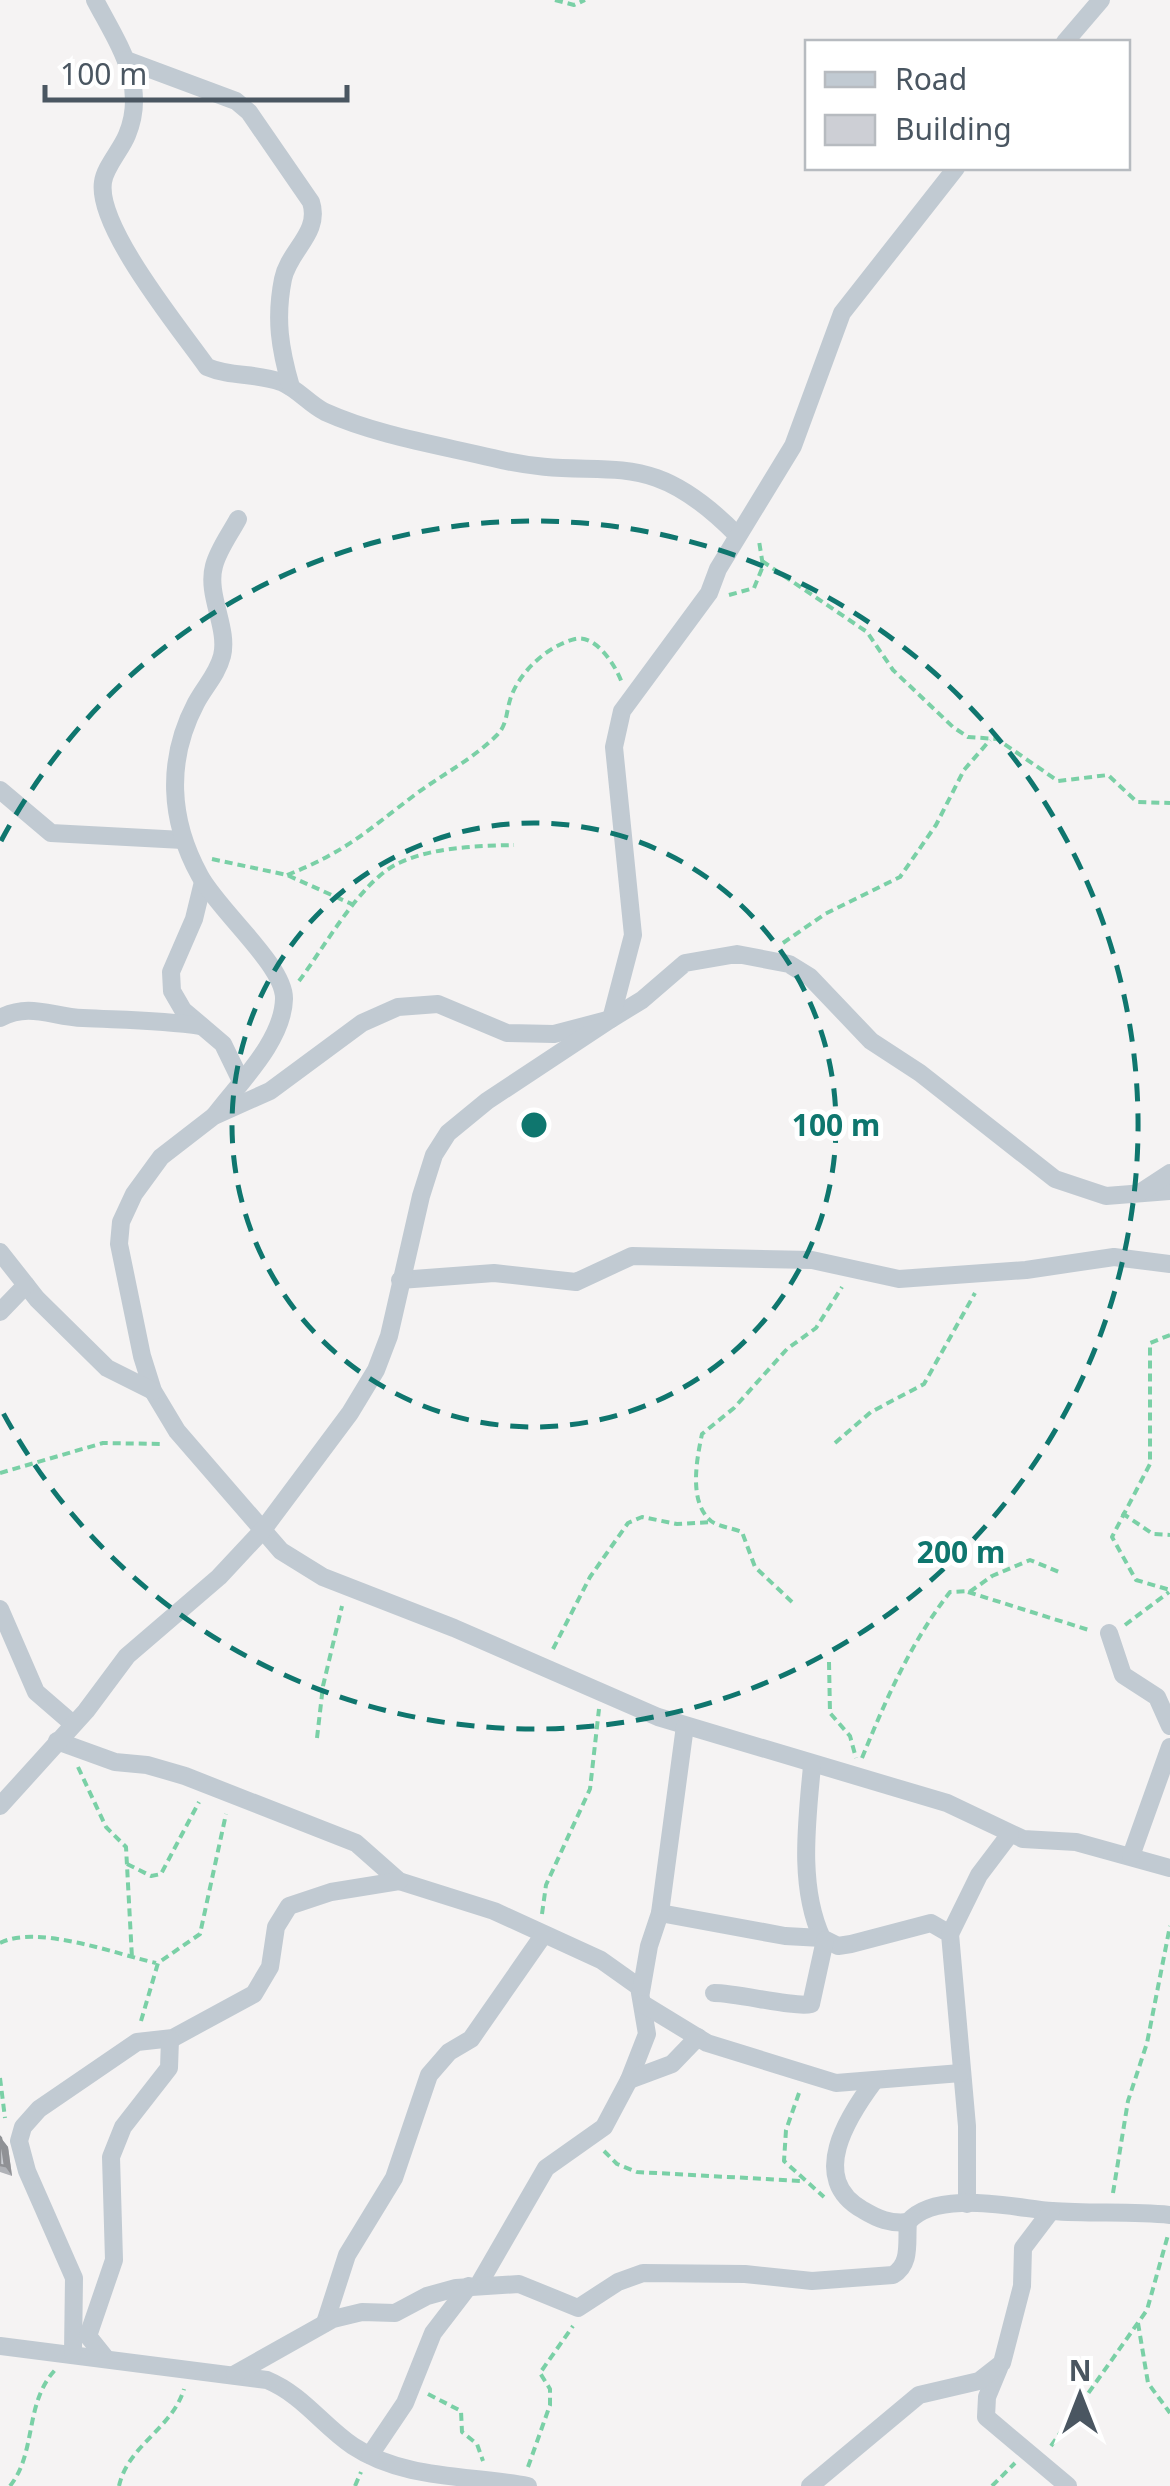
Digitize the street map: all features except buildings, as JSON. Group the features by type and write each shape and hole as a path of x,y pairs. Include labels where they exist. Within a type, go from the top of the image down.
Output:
{"street":[{"path":"95,0 126,60 136,91 134,119 102,181 118,237 207,367 268,378 291,387 322,411 499,460 608,466 655,476 696,496 736,536"},
{"path":"1067,40 1100,0"},
{"path":"126,60 236,101 249,112 311,202 312,226 284,276 278,327 291,387"},
{"path":"611,1019 633,935 614,747 628,702 707,596 736,536 793,446 823,374 842,313 954,170"},
{"path":"214,1116 264,1050 284,1001 283,985 274,966 220,910 203,882 185,846 172,791 176,756 196,704 224,652 213,568 238,519"},
{"path":"0,790 51,834 185,846"},
{"path":"203,882 194,919 171,972 177,1001 222,1044 240,1081"},
{"path":"0,1806 62,1743 128,1656 219,1576 262,1531 341,1426 376,1370 389,1336 434,1155 448,1133 487,1101 642,1000 685,963 711,955 763,957 789,964 810,977 870,1042 920,1073 1055,1180 1086,1193 1132,1196 1170,1191"},
{"path":"611,1019 530,1036 507,1033 438,1004 398,1008 342,1036 270,1091 214,1116 160,1157 121,1222 119,1244 134,1324 153,1392 186,1444 281,1551 348,1587 685,1726 946,1803 1033,1841 1076,1842 1170,1868"},
{"path":"0,1018 31,1008 81,1018 133,1017 202,1026"},
{"path":"1132,1196 1170,1173"},
{"path":"0,1252 26,1285 107,1368 153,1392"},
{"path":"400,1280 494,1273 576,1282 632,1256 812,1260 899,1279 1114,1257 1170,1264"},
{"path":"0,1312 26,1285"},
{"path":"0,1609 36,1692 73,1724"},
{"path":"1109,1633 1123,1675 1157,1697 1170,1726"},
{"path":"370,2454 395,2421 432,2333 474,2285 546,2168 593,2138 630,2080 645,2044 642,1998 648,1946 660,1913 685,1726"},
{"path":"62,1743 212,1787 362,1846 399,1881 494,1911 542,1937 601,1960 642,1998 698,2038 836,2083 935,2072 961,2073"},
{"path":"1132,1856 1170,1747"},
{"path":"714,1993 743,1993 800,2006 811,2004 824,1939 810,1893 806,1835 812,1766"},
{"path":"967,2204 967,2126 957,1973 950,1934 979,1875 1010,1834"},
{"path":"73,2353 74,2278 49,2227 20,2145 23,2127 39,2108 138,2042 170,2039 254,1994 270,1966 276,1927 289,1906 331,1892 399,1881"},
{"path":"660,1913 851,1944 931,1922 950,1934"},
{"path":"325,2323 347,2255 394,2178 429,2075 448,2052 471,2039 542,1937"},
{"path":"630,2080 672,2064 698,2038"},
{"path":"104,2356 88,2336 114,2260 111,2157 123,2127 169,2068 170,2039"},
{"path":"875,2080 849,2114 836,2149 837,2180 850,2203 886,2222 908,2222 927,2208 967,2204 1028,2205 1052,2211 1165,2211"},
{"path":"1052,2211 1023,2248 1014,2326 984,2409 990,2423 1068,2486"},
{"path":"235,2374 325,2323 362,2312 395,2313 427,2296 474,2285 518,2284 574,2308 586,2306 618,2282 644,2273 745,2274 812,2281 893,2275 902,2268 908,2247 908,2222"},
{"path":"0,2346 235,2374 290,2390 354,2446 370,2454 422,2473 524,2485"},
{"path":"810,2486 919,2396 979,2381 1002,2363"}],"path":[{"path":"555,0 574,5 585,0"},
{"path":"707,596 748,592 759,578 762,561 758,539"},
{"path":"762,561 867,632 893,670 968,736 992,738 1058,781 1108,775 1137,802 1170,803"},
{"path":"287,876 368,835 412,797 461,766 502,730 522,673 564,644 576,639 594,643 617,670 628,702"},
{"path":"763,957 825,914 900,878 936,825 964,770 992,738"},
{"path":"185,846 287,876 354,905"},
{"path":"284,1001 354,905 399,863 471,846 514,846"},
{"path":"712,1522 696,1487 702,1434 734,1408 787,1349 816,1328 835,1297 861,1271"},
{"path":"835,1442 871,1412 924,1384 988,1272"},
{"path":"1170,1334 1150,1343 1150,1464 1112,1538 1118,1554 1140,1582 1170,1591"},
{"path":"0,1472 102,1443 186,1444"},
{"path":"1122,1514 1153,1534 1170,1536"},
{"path":"515,1654 551,1652 590,1577 628,1523 642,1517 677,1524 712,1522 742,1532 755,1567 792,1602"},
{"path":"829,1662 830,1713 850,1736 858,1768 916,1637 950,1592 964,1590 1030,1560 1060,1572"},
{"path":"317,1738 323,1686 348,1587"},
{"path":"964,1590 1076,1628 1109,1633 1170,1591"},
{"path":"542,1937 546,1885 590,1789 600,1694"},
{"path":"62,1743 106,1827 126,1847 132,1958"},
{"path":"128,1864 154,1877 160,1874 200,1800 212,1787"},
{"path":"138,2042 158,1963 200,1934 230,1794"},
{"path":"1109,2213 1128,2100 1146,2043 1170,1926"},
{"path":"0,1943 19,1938 88,1944 158,1963"},
{"path":"806,2074 782,2151 784,2161 820,2196 850,2203"},
{"path":"0,2078 8,2128 20,2145"},
{"path":"593,2138 617,2164 637,2172 802,2181"},
{"path":"992,2486 1026,2453 1042,2452 1055,2441 1138,2323 1157,2286 1170,2225"},
{"path":"524,2485 550,2405 550,2389 540,2373 586,2306"},
{"path":"1138,2323 1148,2384 1170,2412"},
{"path":"10,2486 18,2475 34,2401 44,2382 73,2353"},
{"path":"118,2486 132,2456 176,2410 189,2368"},
{"path":"410,2386 461,2411 461,2429 481,2450 491,2482"}]}
